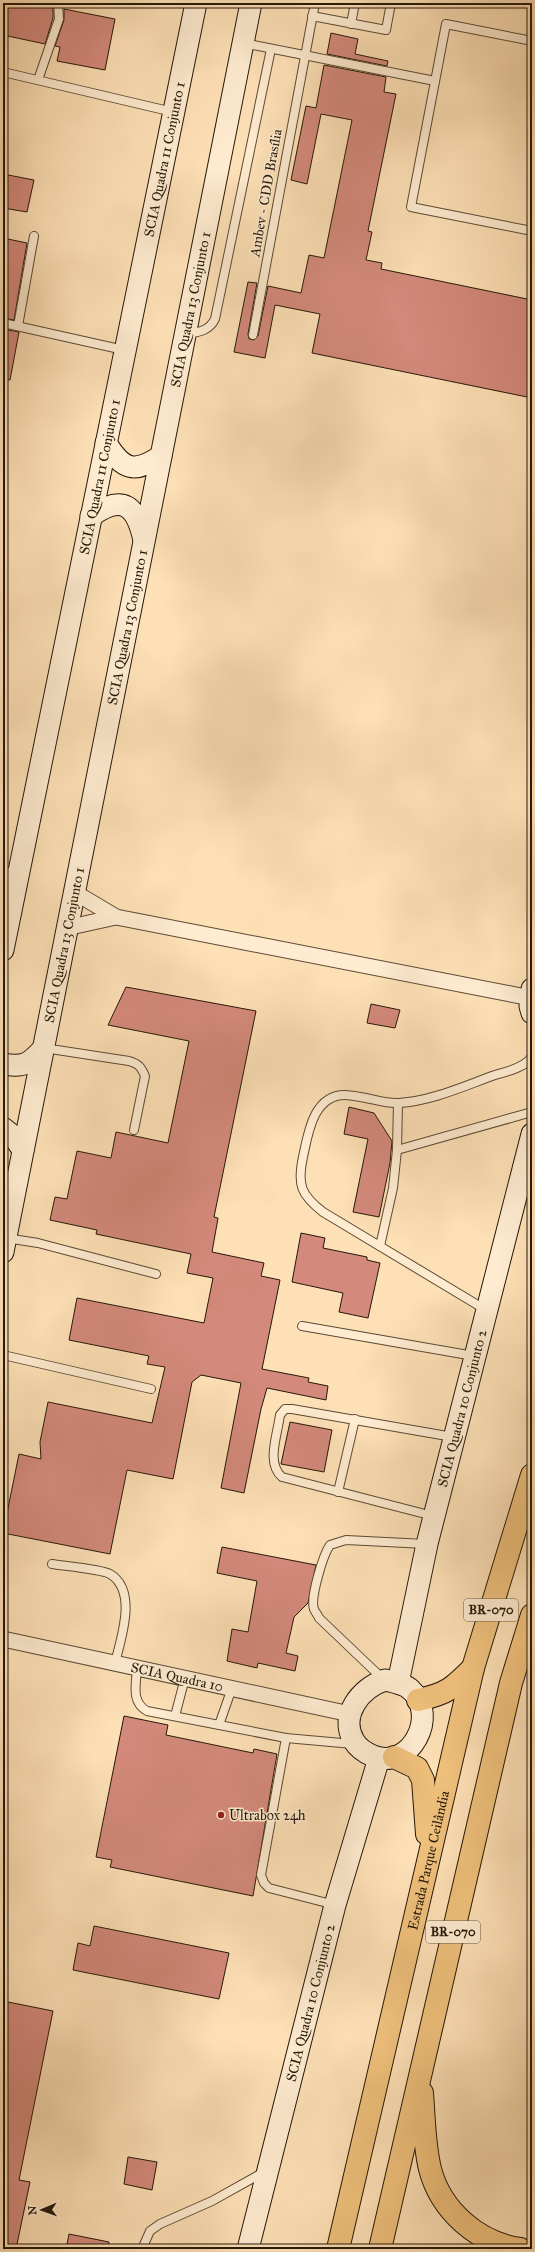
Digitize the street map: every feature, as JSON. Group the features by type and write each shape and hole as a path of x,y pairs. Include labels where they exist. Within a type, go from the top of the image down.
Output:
{"highway":[{"name":"Estrada Parque Ceilândia","path":"338,2249 473,1668 532,1475"},
{"name":"BR-070","path":"380,2249 511,1683 532,1615"},
{"path":"418,1700 440,1696 452,1688 473,1668"},
{"path":"387,1757 417,1768 423,1780 427,1826 424,1883"},
{"path":"421,2072 430,2169 442,2196 458,2218 478,2234 508,2247 520,2249"}],"street":[{"name":"SCIA Quadra 11 Conjunto 1","path":"3,950 11,876 91,516 196,3"},
{"name":"SCIA Quadra 13 Conjunto 1","path":"4,1245 251,3"},
{"path":"106,443 116,458 124,465 135,468 146,466 161,456"},
{"path":"91,516 106,506 117,504 133,510 140,522 144,541"},
{"path":"74,892 116,917 532,1000"},
{"path":"66,928 116,917"},
{"path":"3,1064 17,1066 31,1062 44,1048"},
{"path":"3,1128 13,1136 23,1150"},
{"name":"SCIA Quadra 10 Conjunto 2","path":"392,1682 532,1134"},
{"name":"SCIA Quadra 10","path":"3,1639 350,1714"},
{"path":"392,1682 411,1689 418,1700 422,1719 418,1737 407,1752 387,1757 367,1753 356,1745 349,1733 351,1707 365,1690 392,1682"},
{"name":"SCIA Quadra 10 Conjunto 2","path":"248,2249 335,1905 387,1757"}],"lane":[{"path":"38,80 60,18 58,3"},
{"name":"Ambev - CDD Brasília","path":"254,335 314,3"},
{"path":"351,24 355,3"},
{"path":"312,16 386,30 391,3"},
{"path":"532,41 446,24 411,207 532,230"},
{"path":"243,43 435,81"},
{"path":"185,334 203,331 212,327 215,319 271,48"},
{"path":"3,72 174,112"},
{"path":"18,326 34,236"},
{"path":"3,323 125,350"},
{"path":"44,1048 136,1063 141,1067 145,1076 134,1130"},
{"path":"487,1310 380,1246 310,1201 302,1189 299,1174 310,1121 322,1105 333,1098 344,1095 398,1103 433,1097 514,1069 530,1060 532,1056"},
{"path":"380,1246 393,1188 398,1150 398,1103"},
{"path":"398,1150 532,1112"},
{"path":"4,1245 38,1243 156,1274"},
{"path":"302,1326 475,1356"},
{"path":"3,1355 151,1389"},
{"path":"434,1516 282,1477 276,1472 274,1457 278,1421 285,1409 292,1409 454,1437"},
{"path":"338,1492 355,1419"},
{"path":"392,1682 319,1618 314,1609 314,1599 325,1552 330,1545 346,1540 427,1544"},
{"path":"52,1564 109,1574 120,1583 125,1598 124,1620 115,1663"},
{"path":"137,1668 136,1699 140,1707 147,1711 286,1738 356,1745"},
{"path":"175,1716 185,1678"},
{"path":"219,1725 232,1688"},
{"path":"286,1738 261,1875 264,1883 269,1888 335,1905"},
{"path":"142,2249 150,2231 160,2224 212,2201 268,2170"}],"building":[{"path":"3,3 36,3 53,6 53,18 45,44 3,35"},
{"path":"64,9 115,19 105,70 57,61 60,47 55,46 64,20"},
{"path":"331,33 358,39 355,54 388,61 387,66 327,54"},
{"path":"324,65 386,77 384,92 396,94 368,231 372,232 366,260 382,263 381,269 532,300 532,398 312,353 320,314 275,305 265,358 234,352 248,282 257,283 248,334 249,339 254,340 258,336 268,286 301,293 309,255 324,258 352,120 321,114 307,184 291,180 306,106 316,108"},
{"path":"3,174 34,180 27,212 3,208"},
{"path":"3,238 27,243 14,320 3,318"},
{"path":"3,329 19,332 10,380 3,379"},
{"path":"126,987 256,1011 214,1217 218,1218 212,1252 264,1263 261,1276 280,1280 262,1369 309,1378 308,1382 328,1386 326,1400 267,1388 261,1409 244,1493 221,1488 241,1383 201,1375 192,1382 173,1479 127,1470 110,1554 3,1533 19,1454 41,1459 40,1442 48,1402 152,1423 165,1367 147,1364 149,1356 69,1340 77,1298 204,1323 213,1278 187,1273 191,1254 96,1234 97,1230 50,1220 55,1197 67,1199 77,1151 111,1158 116,1132 168,1143 189,1041 108,1025"},
{"path":"371,1004 400,1010 395,1028 367,1023"},
{"path":"349,1107 374,1113 392,1141 390,1163 379,1217 353,1212 368,1139 344,1134"},
{"path":"301,1233 325,1238 323,1248 367,1257 367,1260 380,1263 368,1318 339,1312 343,1293 292,1282"},
{"path":"290,1422 332,1430 324,1472 281,1464"},
{"path":"222,1547 316,1565 308,1603 294,1617 286,1653 298,1656 295,1671 258,1663 257,1668 227,1661 232,1629 248,1632 257,1581 217,1573"},
{"path":"124,1716 168,1725 166,1735 253,1753 254,1749 277,1754 253,1896 110,1867 112,1860 96,1857"},
{"path":"94,1926 229,1953 219,1999 73,1970 78,1943 90,1946"},
{"path":"3,2001 53,2011 19,2180 30,2182 16,2249 3,2249"},
{"path":"128,2157 157,2162 152,2190 124,2184"},
{"path":"69,2234 109,2242 108,2249 66,2249"}],"place":[{"name":"Ultrabox 24h","path":"221,1815"}]}
